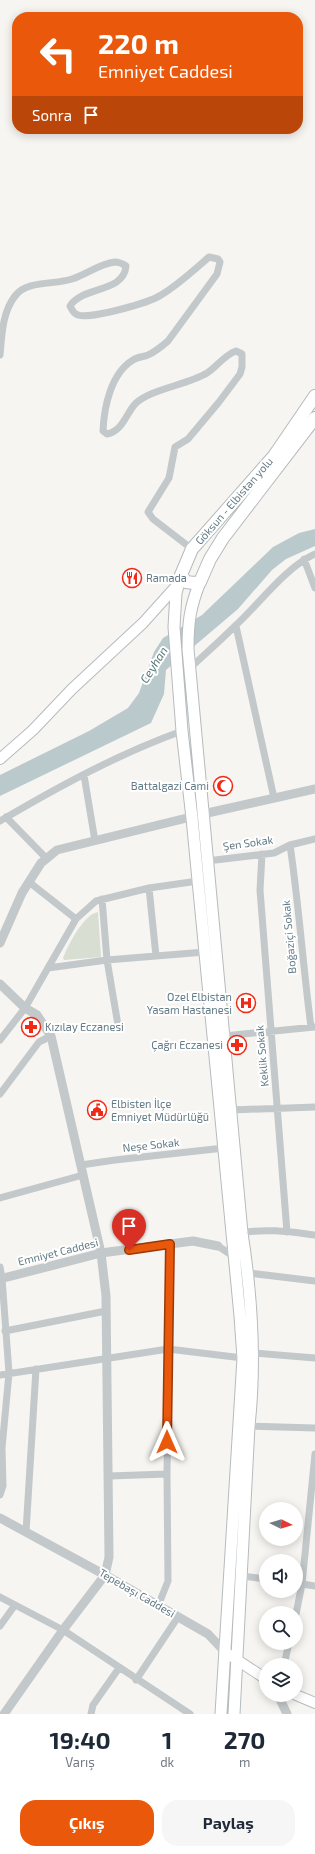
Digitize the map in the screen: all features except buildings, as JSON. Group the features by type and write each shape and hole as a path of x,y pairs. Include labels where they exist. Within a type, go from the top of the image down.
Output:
{"highway":[{"name":"Göksun - Elbistan yolu","path":"180,579 190,554 274,456 315,396"},
{"name":"Göksun - Elbistan yolu","path":"200,582 222,538 315,418"},
{"path":"190,554 201,562 205,570"},
{"path":"180,579 186,582 200,582"}],"main road":[{"name":"Göksun - Elbistan yolu","path":"180,579 176,593 174,628 182,731 192,818 240,1316 248,1355"},
{"path":"0,759 33,730 72,689 143,623 180,579"},
{"name":"Göksun - Elbistan yolu","path":"200,582 188,619 188,649 242,1233 249,1273 248,1355"},
{"path":"234,1714 249,1426 253,1387 248,1355"},
{"path":"221,1714 248,1355"},
{"name":"Tepebaşı Caddesi","path":"225,1652 259,1674"},
{"path":"303,1698 315,1703"}],"street":[{"path":"0,355 3,325 8,307 15,295 21,290 72,279 99,266 116,262 122,263 126,266 126,271 123,277 117,282 82,296 73,301 70,306 72,311 78,315 95,315 145,303 161,295 209,257 218,259 220,262 217,274 168,341 157,350 146,356 134,359 121,369 109,394 104,417 103,430 107,434 113,433 119,428 135,404 148,395 174,387 206,374 219,364 229,353 236,351 242,354 243,359 240,374 188,439 175,447 169,478 148,512 153,519 190,554"},
{"path":"190,668 236,626 259,601 304,559 315,554"},
{"path":"304,559 315,588"},
{"path":"236,626 274,798"},
{"path":"47,859 3,819 57,788 147,743 182,731"},
{"path":"84,775 95,841"},
{"path":"0,943 22,893 41,863 57,850 192,818 203,814 315,789"},
{"name":"Şen Sokak","path":"207,861 274,853 290,845 315,839"},
{"name":"Boğaziçi Sokak","path":"290,845 296,884 302,957 313,1027"},
{"name":"Keklik Sokak","path":"262,854 260,890 287,1232"},
{"path":"0,1040 25,1008 76,919 96,901 149,888 198,881"},
{"path":"29,882 76,919"},
{"path":"149,888 156,956"},
{"path":"102,899 106,960 118,1025"},
{"path":"48,968 106,960 204,952"},
{"path":"0,984 25,1008 37,1016 51,1036 100,1250 106,1296 110,1557 106,1575 62,1630 4,1714"},
{"path":"224,1036 271,1030 313,1027"},
{"path":"0,1094 39,1042 51,1036"},
{"path":"230,1110 315,1107"},
{"name":"Neşe Sokak","path":"81,1166 115,1160 224,1148"},
{"path":"0,1198 83,1175"},
{"path":"242,1233 251,1231 287,1232 315,1235"},
{"name":"Emniyet Caddesi","path":"1,1278 100,1250 193,1241 218,1246"},
{"path":"158,1606 168,1581 167,1474 170,1244"},
{"path":"218,1246 234,1256 249,1273 315,1281"},
{"path":"0,1267 9,1373 2,1448 3,1486 0,1495"},
{"path":"5,1331 106,1311"},
{"path":"0,1375 168,1349 315,1358"},
{"path":"26,1532 36,1369"},
{"path":"249,1426 315,1428"},
{"path":"303,1562 312,1515 315,1454"},
{"path":"109,1476 167,1474"},
{"name":"Tepebaşı Caddesi","path":"0,1518 106,1575 208,1634 225,1652"},
{"path":"242,1576 259,1578"},
{"path":"303,1584 315,1586"},
{"path":"0,1597 62,1630 136,1680 190,1714"},
{"path":"0,1626 15,1605"},
{"path":"136,1680 178,1617"},
{"path":"91,1714 93,1705 119,1668"},
{"path":"281,1702 287,1714"}],"shaded area":[{"path":"98,912 101,957 64,960 63,958 65,952 77,931 87,918"}],"water":[{"name":"Ceyhan","path":"315,529 315,546 286,559 272,570 238,609 166,670 164,694 151,723 0,796 0,775 89,731 128,708 139,693 154,652 163,638 202,615 273,547 299,533"}],"place":[{"name":"Ramada","path":"132,578"},
{"name":"Battalgazi Cami","path":"223,786"},
{"name":"Ozel Elbistan Yasam Hastanesi","path":"246,1003"},
{"name":"Kızılay Eczanesi","path":"31,1027"},
{"name":"Çağrı Eczanesi","path":"237,1045"},
{"name":"Elbisten İlçe Emniyet Müdürlüğü","path":"97,1110"}],"route":[{"path":"129,1250 170,1244 167,1442"}]}
